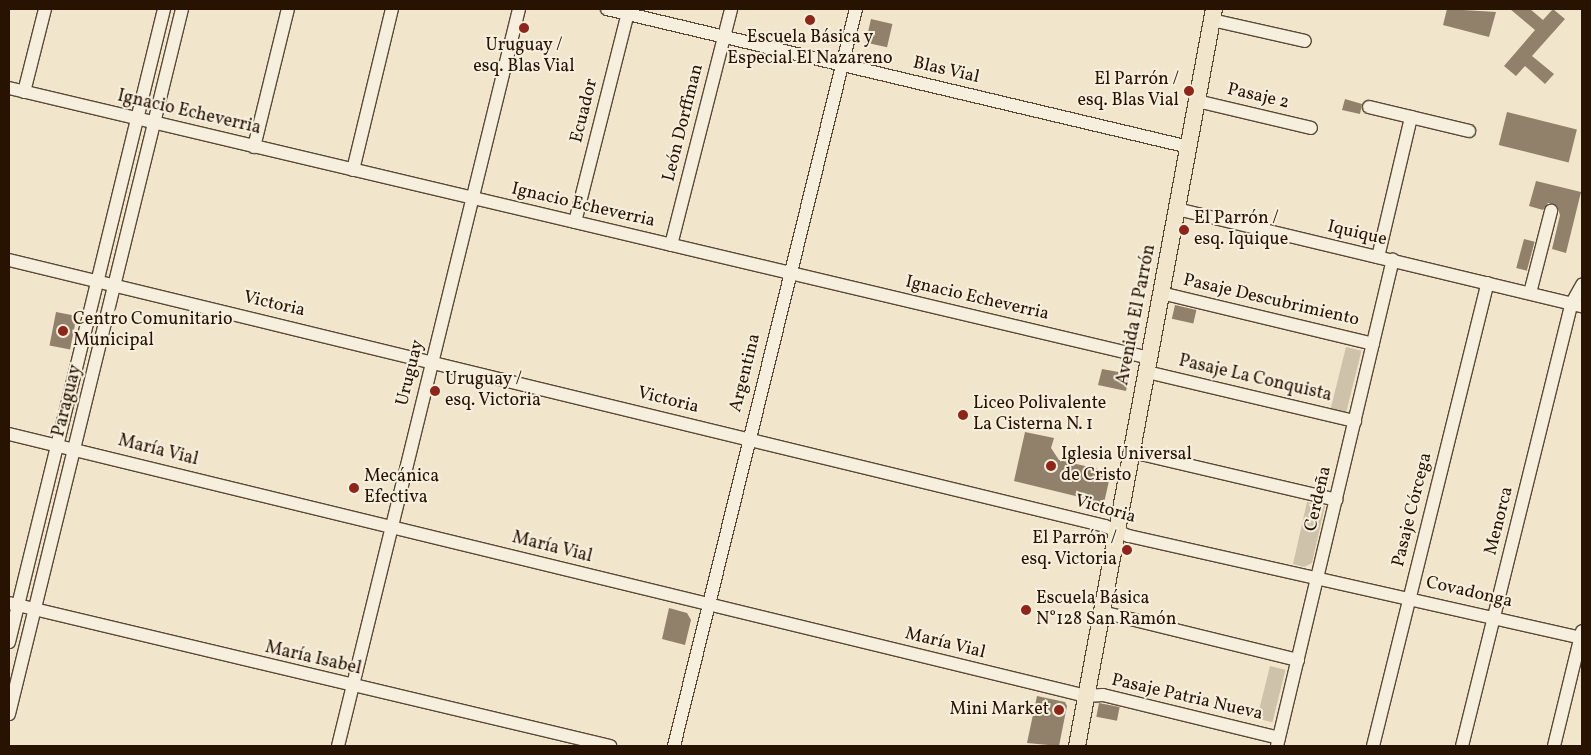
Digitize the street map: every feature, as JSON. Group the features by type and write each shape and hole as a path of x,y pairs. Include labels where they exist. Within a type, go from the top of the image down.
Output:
{"main road":[{"name":"Avenida El Parrón","path":"1077,746 1213,14"}],"street":[{"path":"24,92 44,9"},
{"name":"Paraguay","path":"9,642 13,605 58,445 164,9"},
{"name":"Paraguay","path":"9,714 182,9"},
{"path":"254,147 288,9"},
{"path":"353,170 392,9"},
{"name":"Uruguay","path":"338,746 519,9"},
{"name":"Blas Vial","path":"607,9 628,11 724,36 1189,147"},
{"name":"León Dorffman","path":"671,245 730,9"},
{"name":"Argentina","path":"674,746 748,439 856,9"},
{"name":"Ecuador","path":"575,222 628,11"},
{"path":"1213,14 1306,41"},
{"name":"Ignacio Echeverria","path":"9,88 790,273 1148,365"},
{"name":"Pasaje 2","path":"1197,101 1310,128"},
{"path":"1369,107 1470,130"},
{"path":"1378,257 1411,116"},
{"name":"Iquique","path":"1177,209 1577,305"},
{"path":"1530,293 1551,211"},
{"name":"Victoria","path":"9,260 432,361 1318,580"},
{"name":"Cerdeña","path":"1278,742 1393,260"},
{"name":"Pasaje Córcega","path":"1373,746 1488,283"},
{"name":"Menorca","path":"1462,746 1582,285"},
{"name":"Pasaje Descubrimiento","path":"1161,293 1373,344"},
{"name":"Pasaje La Conquista","path":"1148,365 1355,421"},
{"name":"María Vial","path":"9,434 74,448 1086,696"},
{"path":"1132,452 1336,500"},
{"name":"Covadonga","path":"1318,580 1410,597 1582,635"},
{"name":"María Isabel","path":"13,605 610,746"},
{"path":"1102,612 1298,660"},
{"path":"1554,746 1582,635"},
{"name":"Pasaje Patria Nueva","path":"1086,696 1103,695 1278,742"}],"shaded area":[{"path":"1346,347 1362,351 1346,412 1331,408"},
{"path":"1307,502 1325,506 1312,563 1304,567 1293,564"},
{"path":"1270,666 1286,670 1272,722 1257,718"}],"building":[{"path":"1447,9 1496,12 1489,37 1443,25"},
{"path":"1510,9 1530,9 1543,20 1553,9 1565,19 1532,56 1554,74 1545,84 1525,66 1516,76 1504,66 1535,30"},
{"path":"871,19 892,24 887,47 866,42"},
{"path":"1345,99 1362,104 1360,114 1342,110"},
{"path":"1507,112 1577,129 1569,162 1499,145"},
{"path":"1536,181 1581,192 1566,253 1552,249 1560,215 1557,206 1548,203 1543,210 1529,206"},
{"path":"1524,239 1535,242 1527,271 1516,268"},
{"path":"1175,305 1196,310 1193,324 1172,319"},
{"name":"Centro Comunitario Municipal","path":"56,312 77,316 70,349 50,345"},
{"path":"1102,369 1124,373 1128,381 1126,391 1098,385"},
{"name":"Iglesia Universal de Cristo","path":"1025,432 1054,438 1051,448 1059,460 1111,472 1104,503 1014,481"},
{"path":"669,608 687,613 691,620 685,645 662,639"},
{"path":"1037,696 1065,702 1067,706 1059,746 1027,743"},
{"path":"1099,703 1120,707 1117,721 1096,717"}],"place":[{"name":"Escuela Básica y Especial El Nazareno","path":"810,20"},
{"name":"Uruguay / esq. Blas Vial","path":"524,28"},
{"name":"El Parrón / esq. Blas Vial","path":"1189,91"},
{"name":"El Parrón / esq. Iquique","path":"1184,230"},
{"name":"Centro Comunitario Municipal","path":"63,331"},
{"name":"Uruguay / esq. Victoria","path":"435,391"},
{"name":"Liceo Polivalente La Cisterna N. 1","path":"963,415"},
{"name":"Iglesia Universal de Cristo","path":"1051,466"},
{"name":"Mecánica Efectiva","path":"354,488"},
{"name":"El Parrón / esq. Victoria","path":"1127,550"},
{"name":"Escuela Básica N°128 San Ramón","path":"1026,610"},
{"name":"Mini Market","path":"1059,710"}]}
